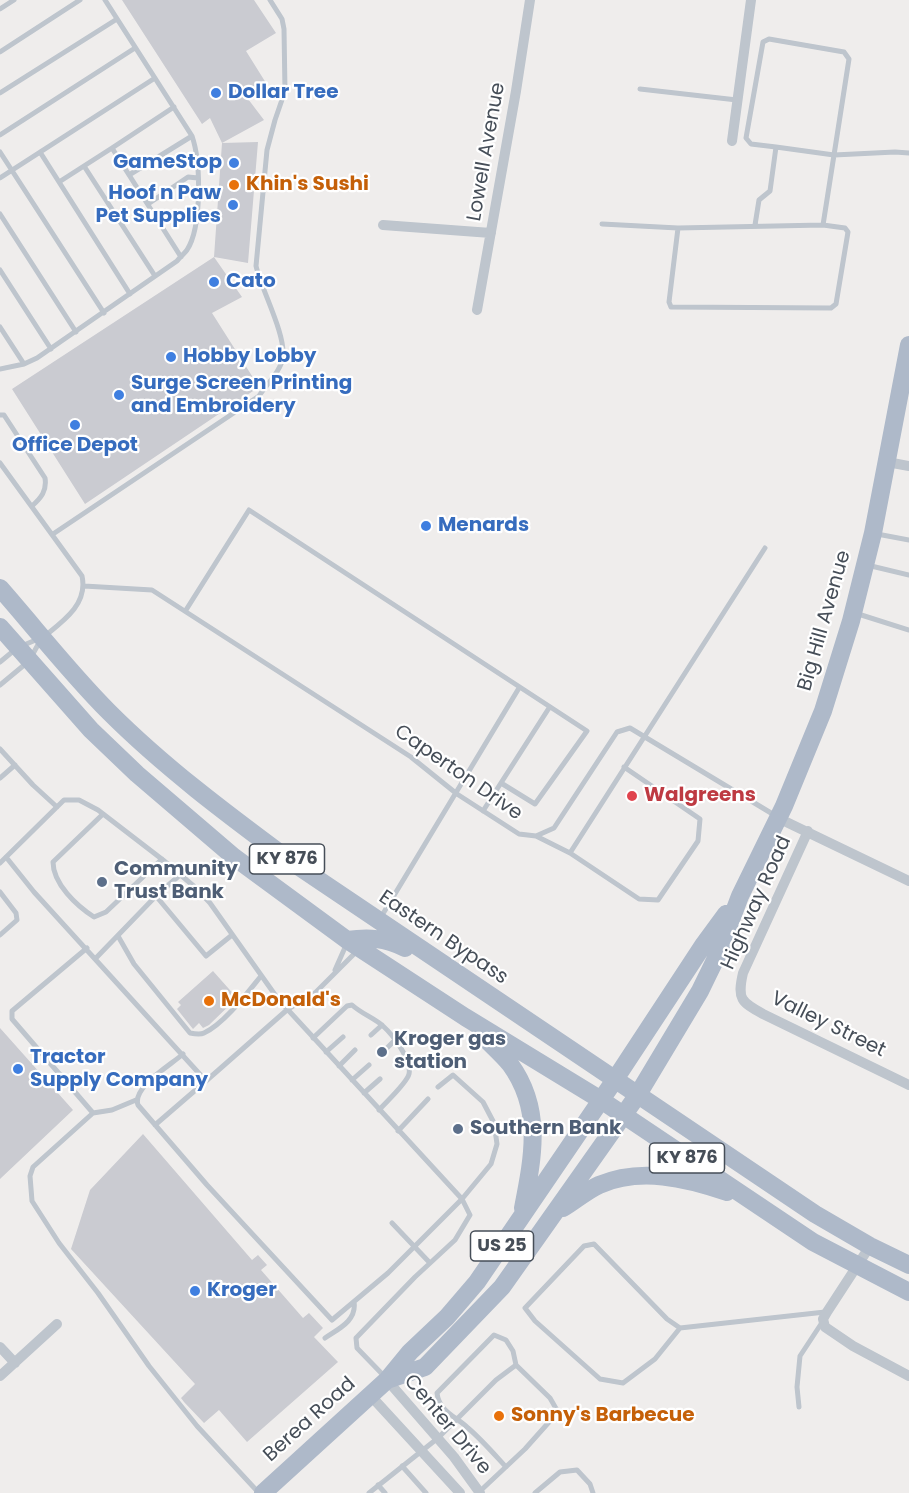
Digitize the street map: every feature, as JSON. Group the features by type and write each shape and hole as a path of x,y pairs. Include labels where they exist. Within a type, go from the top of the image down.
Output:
{"main road":[{"name":"Big Hill Avenue","path":"624,1116 700,991 718,954 740,896 778,818 823,711 853,613 873,533 909,345"},
{"name":"Eastern Bypass","path":"0,588 108,711 157,758 209,801 280,854 614,1081 815,1214 870,1246 909,1265"},
{"name":"KY 876","path":"0,627 91,730 137,774 234,857 347,940 465,1017 601,1100 751,1200"},
{"name":"Big Hill Avenue","path":"614,1081 704,944 740,896"},
{"path":"347,940 370,937 393,942 460,976"},
{"path":"465,1017 510,1064 527,1100 532,1118 534,1151 522,1216"},
{"name":"Berea Road","path":"261,1493 387,1380 410,1352 447,1317 477,1282 614,1081"},
{"name":"Berea Road","path":"387,1380 425,1367 502,1287 624,1116"},
{"path":"556,1213 599,1185 630,1177 662,1176 691,1180 751,1200 813,1242 909,1292"}],"street":[{"name":"Lowell Avenue","path":"477,310 530,0"},
{"path":"732,141 751,0"},
{"path":"384,225 491,233"},
{"path":"887,462 909,466"},
{"path":"778,818 909,881"},
{"name":"Highway Road","path":"739,989 743,973 808,831"},
{"name":"Valley Street","path":"739,989 740,997 753,1009 909,1085"},
{"path":"870,1246 825,1316 825,1327 909,1376"},
{"path":"0,1376 57,1324"},
{"path":"0,1347 15,1363"},
{"name":"Center Drive","path":"387,1380 466,1472 479,1493"},
{"name":"Center Drive","path":"370,1395 460,1493"}],"lane":[{"path":"0,9 14,0"},
{"path":"0,52 80,0"},
{"path":"0,369 24,364 51,349 130,294 181,257 188,249 193,232 198,178 197,155 192,136 105,0"},
{"path":"53,534 259,396 276,372 283,356 279,331 256,266 267,150 274,120 285,91 284,29 282,19 270,0"},
{"path":"0,93 117,19"},
{"path":"823,225 834,155 849,59 844,52 769,39 763,42 746,138 752,144 834,155 909,153"},
{"path":"0,135 135,48"},
{"path":"0,178 155,78"},
{"path":"640,89 737,100"},
{"path":"59,182 174,107"},
{"path":"129,176 192,136"},
{"path":"755,225 759,200 770,192 776,147"},
{"path":"112,148 181,257"},
{"path":"0,152 104,312"},
{"path":"40,152 130,294"},
{"path":"84,166 155,276"},
{"path":"147,204 188,177 198,178"},
{"path":"0,214 76,332"},
{"path":"602,224 678,228 823,225 845,228 848,232 836,304 831,308 671,307 669,302 678,228"},
{"path":"0,270 51,349"},
{"path":"0,327 24,364"},
{"path":"0,415 4,415 45,478 43,497 32,506"},
{"path":"0,463 76,566 82,576 84,586 83,596 74,609 23,654 0,685"},
{"path":"186,610 249,510 587,731 535,804 501,783"},
{"path":"873,533 909,540"},
{"path":"570,853 765,548"},
{"path":"865,564 909,575"},
{"name":"Caperton Drive","path":"84,586 152,590 411,758 457,794 519,834 536,836 554,828 617,732 630,728 778,818"},
{"path":"853,613 909,630"},
{"path":"0,662 23,654 43,638"},
{"path":"379,921 519,688"},
{"path":"483,811 549,708"},
{"path":"0,749 57,807"},
{"path":"0,778 15,765"},
{"path":"536,836 570,853 639,899 658,900 698,841 700,819 624,767"},
{"path":"0,863 64,800 74,798 86,802 103,814 181,874 210,903 288,1010 462,1199 470,1215 455,1240 356,1338 357,1348 387,1380"},
{"path":"103,814 53,862 53,869 63,887 83,910 94,917 106,912 162,859"},
{"path":"6,857 34,892 206,1080"},
{"path":"96,958 156,896 181,874"},
{"path":"0,892 16,913 17,920 0,935"},
{"path":"156,896 206,956 232,935"},
{"path":"117,936 134,963 190,1033 200,1034 212,1028 241,1001 261,976"},
{"path":"333,974 347,940"},
{"path":"87,948 12,1011 12,1019 93,1113"},
{"path":"154,1125 288,1010 315,993 354,954 364,951"},
{"path":"314,1038 347,1006 352,1005 366,1017 382,1025 395,1040 410,1066 409,1076 379,1110"},
{"path":"359,1022 366,1017"},
{"path":"371,1035 382,1025"},
{"path":"326,1052 343,1037"},
{"path":"386,1049 395,1040"},
{"path":"339,1066 355,1050"},
{"path":"183,1054 144,1086 136,1100 154,1125 332,1320 388,1273 462,1199 491,1164 497,1144 494,1123 483,1102 453,1075 438,1087"},
{"path":"396,1064 405,1056"},
{"path":"352,1080 369,1065"},
{"path":"364,1093 380,1079"},
{"path":"398,1131 428,1099"},
{"path":"136,1100 111,1110 93,1113 33,1167 30,1176 32,1201 59,1243 98,1293 149,1366 197,1426 261,1493"},
{"path":"392,1223 430,1263"},
{"path":"680,1328 655,1359 624,1383 600,1379 535,1321 525,1308 585,1246 594,1244 667,1319 680,1328 825,1316"},
{"path":"325,1338 351,1320 355,1310 354,1302"},
{"path":"799,1407 797,1387 800,1356 825,1316"},
{"path":"479,1493 506,1467 558,1412 550,1398 516,1365 513,1351 506,1340 494,1335 437,1393 438,1402 456,1420 466,1426 506,1467"},
{"path":"369,1493 438,1438 496,1380 516,1365"},
{"path":"402,1466 426,1493"},
{"path":"535,1493 560,1472 577,1470 590,1484 593,1493"},
{"path":"378,1485 386,1493"}],"building":[{"path":"122,0 254,0 276,33 246,51 266,83 245,95 264,120 222,143 210,118 202,124"},
{"path":"258,142 248,263 214,257 222,143"},
{"path":"214,257 242,297 212,313 259,387 85,504 12,389"},
{"name":"McDonald's","path":"213,971 237,998 209,1025 203,1028 199,1023 193,1029 177,1009 181,1005 178,1002"},
{"name":"Tractor Supply Company","path":"0,1028 73,1110 0,1179"},
{"name":"Kroger","path":"143,1134 252,1260 258,1255 267,1265 261,1270 303,1318 309,1313 323,1328 314,1337 338,1362 247,1442 219,1410 204,1423 184,1402 181,1398 195,1384 71,1249 90,1190"}],"place":[{"name":"Dollar Tree","path":"216,93"},
{"name":"GameStop","path":"234,163"},
{"name":"Khin's Sushi","path":"234,185"},
{"name":"Hoof n Paw Pet Supplies","path":"233,205"},
{"name":"Cato","path":"214,282"},
{"name":"Hobby Lobby","path":"171,357"},
{"name":"Surge Screen Printing and Embroidery","path":"119,395"},
{"name":"Office Depot","path":"75,425"},
{"name":"Menards","path":"426,526"},
{"name":"Walgreens","path":"632,796"},
{"name":"Community Trust Bank","path":"102,882"},
{"name":"McDonald's","path":"209,1001"},
{"name":"Kroger gas station","path":"382,1052"},
{"name":"Tractor Supply Company","path":"18,1069"},
{"name":"Southern Bank","path":"458,1129"},
{"name":"Kroger","path":"195,1291"},
{"name":"Sonny's Barbecue","path":"499,1416"}]}
